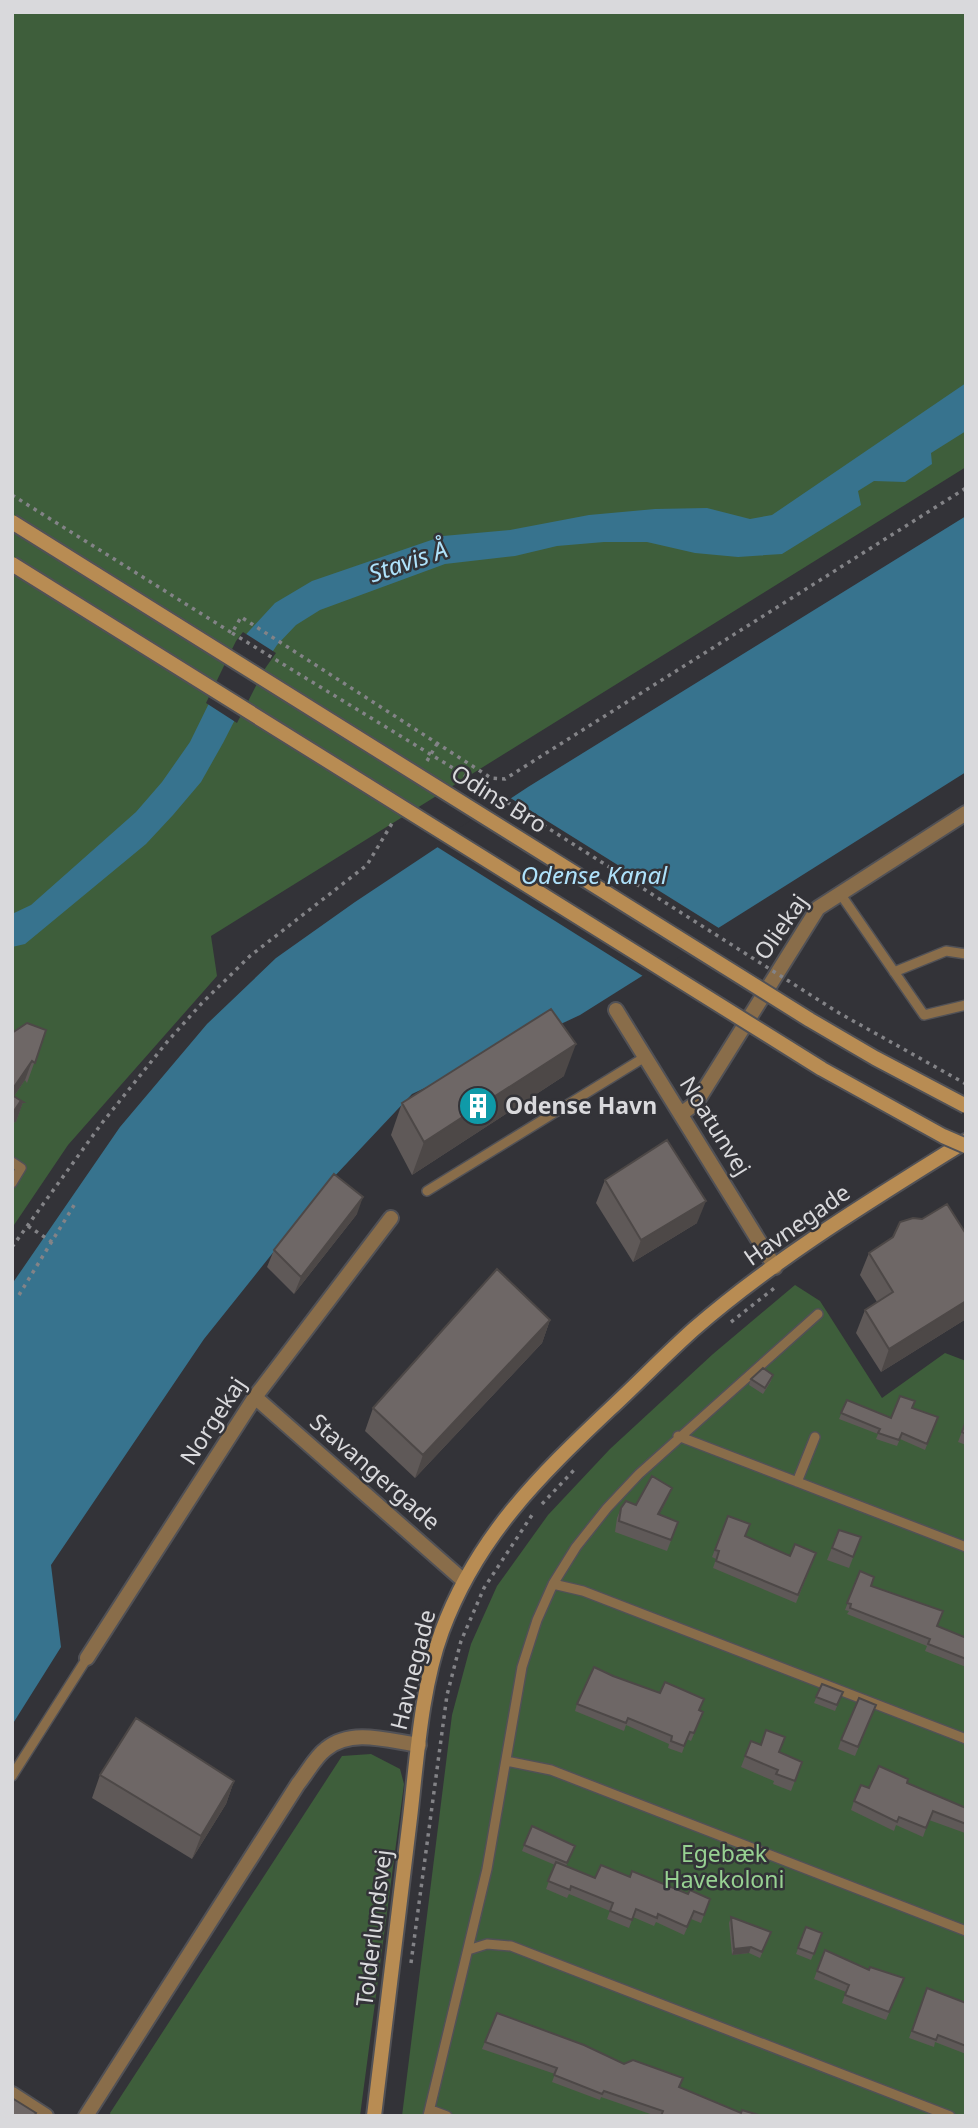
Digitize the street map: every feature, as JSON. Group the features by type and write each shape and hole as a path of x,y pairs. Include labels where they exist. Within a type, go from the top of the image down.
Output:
{"main road":[{"name":"Odins Bro","path":"12,522 810,1020 887,1065 966,1106"},
{"path":"12,564 822,1069 930,1130 966,1143"},
{"name":"Havnegade","path":"419,1745 431,1672 458,1592 480,1553 545,1470 695,1329 775,1267 873,1200 966,1143"},
{"name":"Tolderlundsvej","path":"374,2116 419,1745"}],"street":[{"name":"Oliekaj","path":"681,1114 696,1103 818,908 839,892 966,813"},
{"name":"Noatunvej","path":"616,1010 775,1267"},
{"name":"Norgekaj","path":"87,1658 255,1397 390,1218"},
{"name":"Stavangergade","path":"255,1397 464,1581"},
{"name":"Havnegade","path":"86,2116 299,1784 324,1750 344,1738 363,1737 419,1745"},
{"path":"12,2094 46,2116"}],"lane":[{"path":"839,892 924,1015 966,1005"},
{"path":"894,972 946,951 966,954"},
{"path":"427,1191 645,1057"},
{"path":"12,1162 21,1168 12,1183"},
{"path":"447,2116 430,2113 497,1825 522,1667 537,1620 553,1584 576,1546 607,1508 678,1436 818,1314"},
{"path":"678,1436 966,1547"},
{"path":"797,1482 815,1437"},
{"path":"553,1584 583,1591 966,1739"},
{"path":"12,1776 87,1658"},
{"path":"506,1761 551,1770 966,1931"},
{"path":"468,1950 487,1944 511,1947 950,2116"}],"path":[{"path":"232,633 241,617 491,778 505,779 966,488"},
{"name":"Odins Bro","path":"12,495 466,776 839,1013 966,1084"},
{"path":"424,766 438,742"},
{"path":"12,1247 68,1168 167,1042 250,956 367,864 398,814"},
{"path":"19,1295 76,1202"},
{"path":"27,1226 52,1242"}],"green space":[{"path":"12,12 966,12 966,467 211,936 217,976 68,1145 12,1228"},
{"name":"Egebæk Havekoloni","path":"795,1285 820,1301 882,1398 945,1353 966,1361 966,2116 402,2116 452,1715 471,1644 497,1586 548,1515 610,1449 713,1354"},
{"path":"371,1754 400,1769 404,1784 360,2116 111,2116 110,2113 342,1756"}],"water":[{"name":"Stavis Å","path":"966,383 966,431 931,453 932,464 905,482 874,481 858,491 861,505 782,554 738,557 695,553 647,542 557,546 515,556 445,564 320,610 296,625 277,645 261,669 201,782 173,815 146,844 25,944 12,947 12,914 31,905 136,812 162,782 190,742 239,642 275,603 312,581 443,536 510,530 589,515 707,508 750,519 772,515"},
{"name":"Odense Kanal","path":"966,516 966,772 580,1015 412,1094 331,1180 204,1339 51,1565 61,1647 12,1725 12,1284 120,1127 207,1024 276,958 528,787"}],"pier":[{"path":"243,632 276,653 264,670 237,723 206,703"},
{"path":"507,796 722,930 646,978 434,845"}],"building":[{"path":"551,1009 576,1044 424,1142 402,1103"},
{"path":"27,1023 46,1030 35,1063 32,1061 12,1090 12,1033"},
{"path":"12,1095 23,1102 20,1102 12,1114"},
{"path":"667,1140 706,1201 641,1240 605,1180"},
{"path":"334,1174 363,1197 301,1277 274,1250"},
{"path":"947,1204 966,1234 966,1301 889,1349 865,1310 893,1292 869,1253 893,1237 900,1222 913,1218 922,1219"},
{"path":"497,1269 550,1320 423,1455 373,1408"},
{"path":"763,1368 773,1375 765,1388 751,1379"},
{"path":"900,1396 915,1401 912,1408 938,1417 927,1444 902,1433 899,1440 878,1433 880,1429 841,1413 847,1400 891,1418"},
{"path":"652,1476 672,1488 658,1514 678,1522 671,1540 619,1521 621,1508 626,1501 636,1505"},
{"path":"728,1516 750,1524 745,1536 790,1556 795,1544 816,1553 798,1595 716,1561 719,1551 715,1550"},
{"path":"839,1530 861,1537 853,1557 832,1548"},
{"path":"860,1571 874,1577 871,1586 943,1611 937,1626 964,1637 966,1634 966,1659 928,1644 930,1639 850,1608 851,1604 847,1603"},
{"path":"594,1667 660,1693 665,1682 704,1699 699,1710 703,1712 694,1733 690,1732 684,1746 671,1741 672,1736 628,1718 626,1723 577,1704"},
{"path":"822,1684 843,1692 837,1705 816,1697"},
{"path":"859,1698 876,1705 858,1747 841,1740"},
{"path":"136,1718 234,1781 201,1836 100,1775"},
{"path":"766,1730 785,1737 779,1752 802,1762 795,1781 776,1774 778,1770 745,1756 751,1741 761,1745"},
{"path":"879,1766 908,1779 907,1783 966,1808 966,1824 933,1811 926,1828 899,1817 897,1822 854,1801 861,1785 869,1788"},
{"path":"532,1826 575,1846 567,1863 524,1845"},
{"path":"556,1862 595,1878 601,1865 630,1877 632,1871 688,1894 690,1890 710,1899 704,1915 694,1911 687,1927 658,1914 657,1918 636,1909 632,1920 610,1911 613,1903 571,1886 570,1890 548,1881"},
{"path":"731,1917 771,1932 762,1952 751,1947 734,1949"},
{"path":"806,1927 822,1933 814,1954 798,1948"},
{"path":"825,1950 869,1970 870,1967 904,1978 889,2012 845,1995 849,1985 817,1971"},
{"path":"927,1988 966,2003 966,2046 938,2035 936,2040 912,2031"},
{"path":"497,2013 584,2045 624,2064 633,2060 683,2078 679,2087 741,2113 742,2110 762,2116 661,2116 663,2111 604,2091 602,2094 554,2075 557,2068 485,2042"},
{"path":"12,2098 36,2113 34,2116 12,2116"}],"place":[{"name":"Odense Havn","path":"478,1106"}]}
